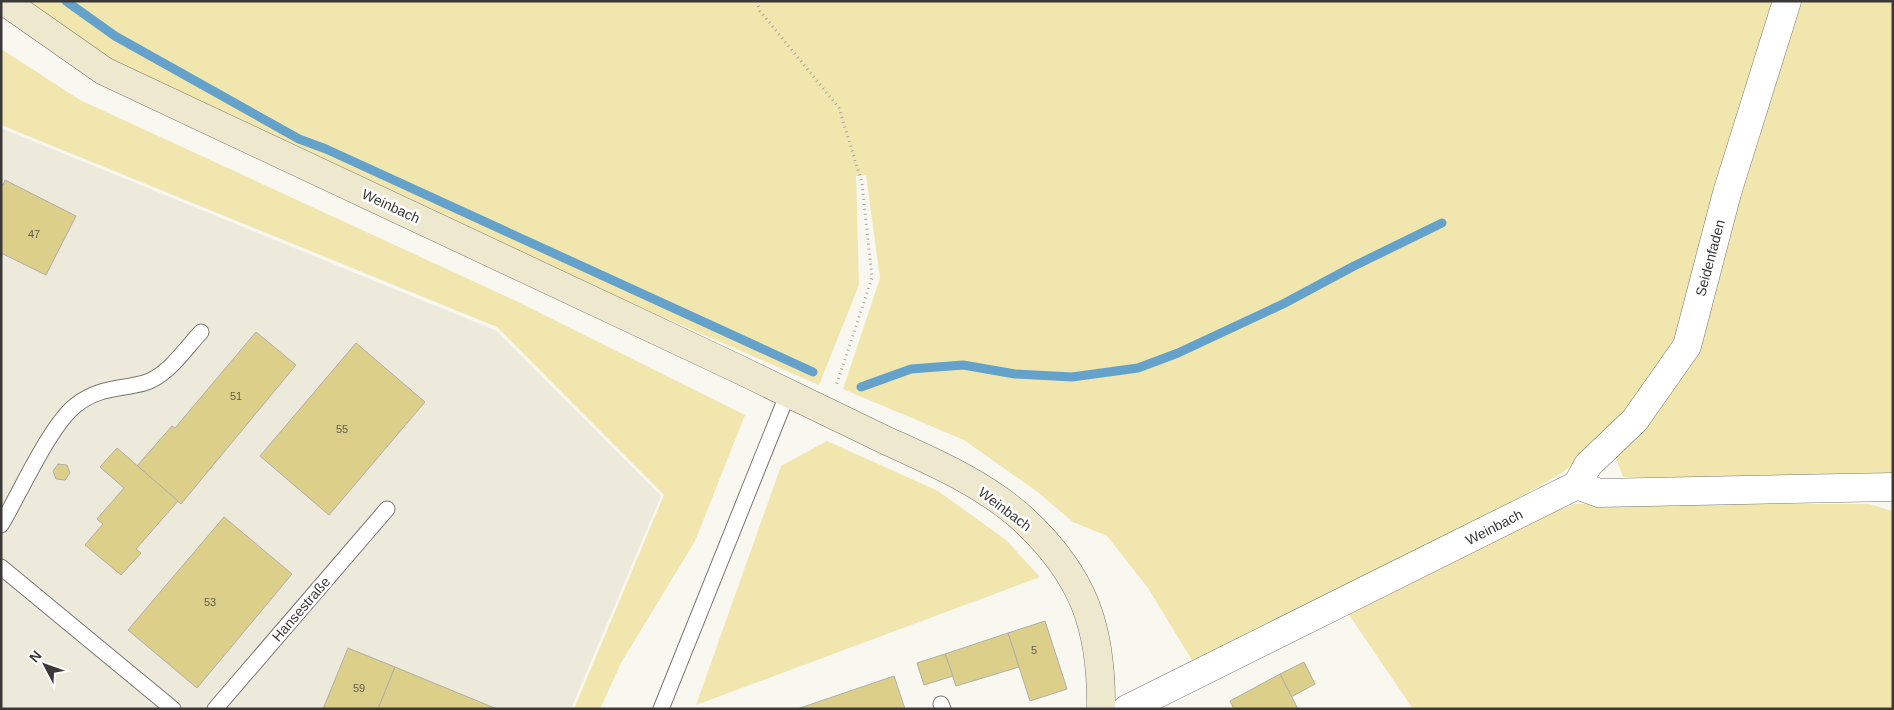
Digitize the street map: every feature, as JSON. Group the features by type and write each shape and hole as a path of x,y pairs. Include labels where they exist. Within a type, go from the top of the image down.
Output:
{"main road":[{"name":"Weinbach","path":"4,1 104,71 949,470 996,498 1022,518 1060,558 1084,600 1096,634 1101,676 1101,709"}],"street":[{"name":"Seidenfaden","path":"1577,485 1588,465 1635,420 1687,346 1727,193 1787,1"},
{"path":"1577,485 1599,493 1893,487"},
{"name":"Weinbach","path":"1127,709 1577,485"}],"lane":[{"path":"1,525 52,435 74,406 92,394 116,386 145,383 163,372 201,332"},
{"path":"661,709 788,393"},
{"name":"Hansestraße","path":"215,709 387,509"},
{"path":"1,567 173,709"}],"path":[{"path":"757,1 760,10 839,108 862,183 872,278 827,412"}],"shaded area":[{"path":"22,1 1777,1 1680,347 1627,416 1562,473 1345,596 1193,662 1148,588 1107,536 1073,522 1039,493 964,440 843,389 880,278 866,175 856,176 859,285 819,385 454,226 109,63"},
{"path":"1792,1 1893,1 1893,480 1623,477 1616,458 1641,431 1692,351"},
{"path":"1,49 80,100 514,300 745,415 695,541 621,663 600,709 574,709 664,495 497,327 1,125"},
{"path":"1,128 497,331 661,496 571,709 1,709"},
{"path":"827,441 938,491 1006,540 1040,577 696,705 781,466"},
{"path":"1575,504 1869,504 1893,511 1893,709 1410,709 1411,706 1343,606 1464,545"}],"building":[{"path":"5,180 76,216 46,275 1,253 1,184 3,185"},
{"path":"256,332 296,365 181,504 137,466 172,426 175,428"},
{"path":"356,343 425,402 329,515 260,456"},
{"path":"117,448 178,501 136,549 141,553 121,575 85,545 103,524 97,519 124,488 100,467"},
{"path":"58,464 67,465 70,473 65,480 56,479 53,471"},
{"path":"224,517 292,574 197,688 128,630"},
{"path":"1045,621 1067,689 1030,701 1008,633"},
{"path":"1008,633 1019,667 956,686 945,654"},
{"path":"348,648 395,667 378,709 323,709"},
{"path":"945,654 953,676 924,685 917,663"},
{"path":"1304,662 1315,684 1291,697 1280,674"},
{"path":"395,667 497,709 378,709"},
{"path":"1280,674 1298,709 1234,709 1230,701"},
{"path":"894,676 905,709 797,709"}],"waterway":[{"path":"66,1 115,36 299,139 326,149 813,372"},
{"path":"861,387 911,369 963,365 1015,374 1072,377 1138,368 1178,353 1283,304 1354,266 1442,223"}]}
